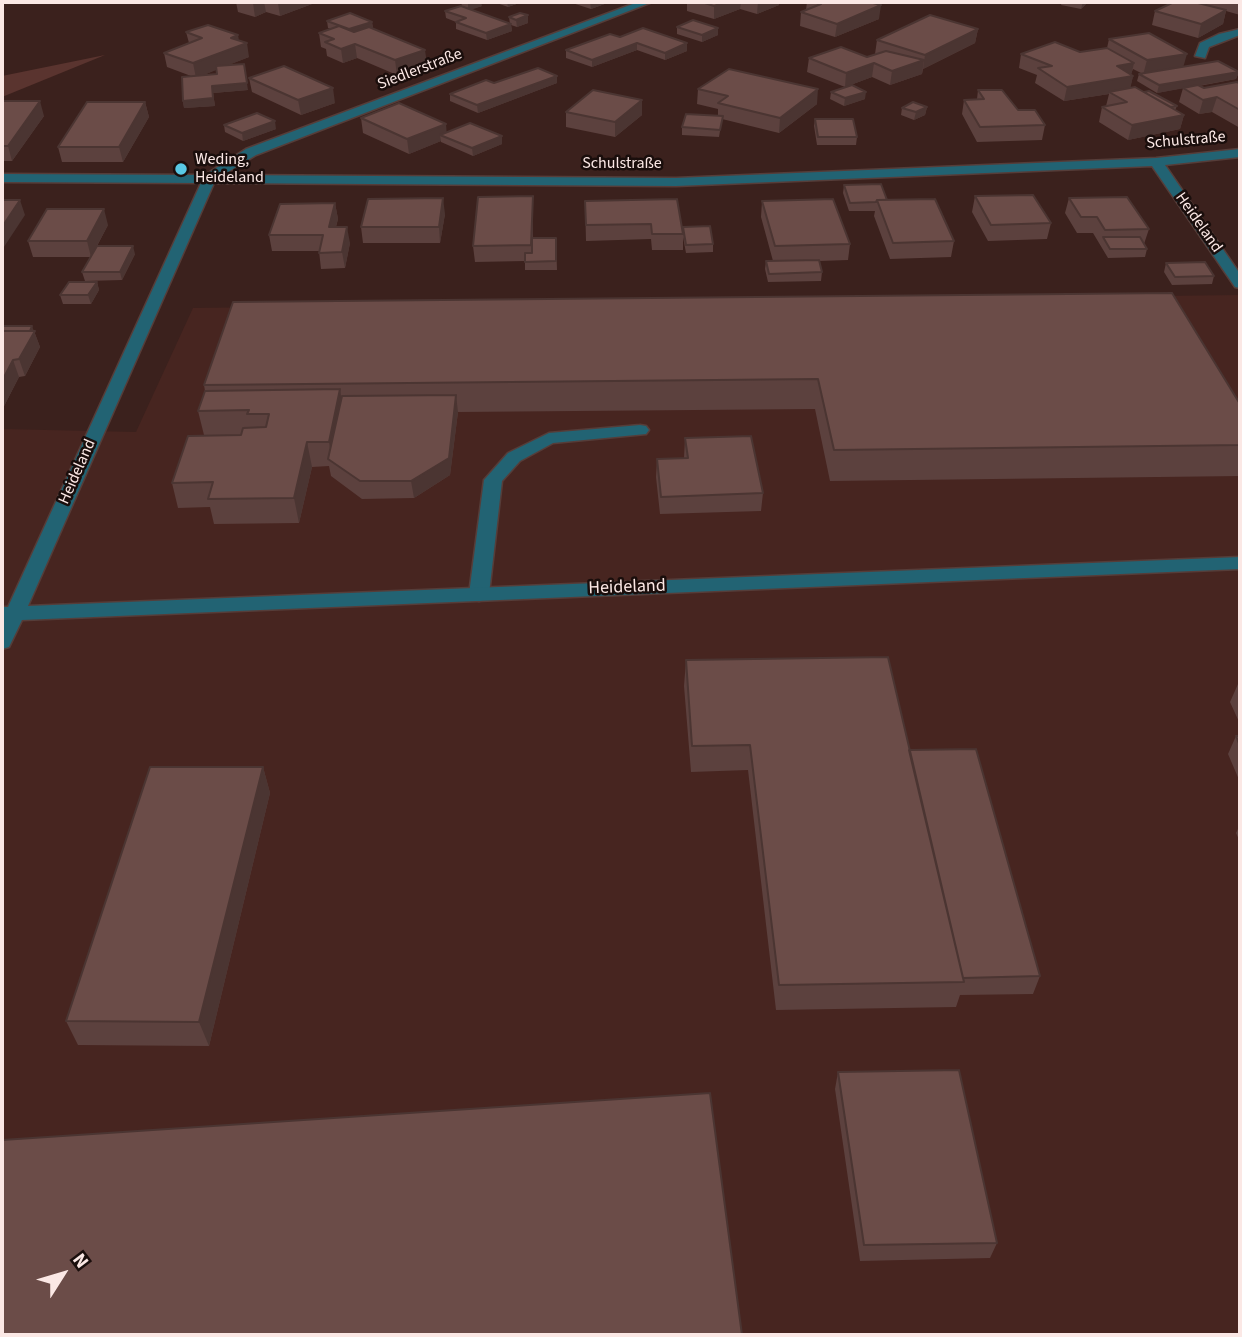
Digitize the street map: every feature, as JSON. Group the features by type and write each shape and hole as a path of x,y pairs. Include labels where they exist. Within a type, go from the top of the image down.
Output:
{"street":[{"name":"Siedlerstraße","path":"210,178 251,152 647,2"},
{"path":"1201,56 1204,46 1223,36 1240,32"},
{"name":"Schulstraße","path":"2,178 676,181 1156,162 1240,153"},
{"name":"Heideland","path":"1156,162 1240,284"},
{"name":"Heideland","path":"2,642 8,613 210,178"},
{"path":"479,594 494,481 514,457 549,438 640,430"},
{"name":"Heideland","path":"8,613 1240,563"}],"shaded area":[{"path":"105,55 2,97 2,76"},
{"path":"1240,295 1240,1335 2,1335 2,429 136,432 193,308"}],"building":[{"path":"702,2 725,2 714,6"},
{"path":"813,2 869,2 881,5 837,24 801,12 821,4"},
{"path":"1174,2 1194,2 1226,10 1201,24 1155,11"},
{"path":"461,6 511,24 486,33 456,22 466,18 445,11"},
{"path":"350,13 372,22 349,29 327,21"},
{"path":"520,13 528,15 516,20 509,17"},
{"path":"930,15 978,29 925,55 877,40"},
{"path":"693,20 718,28 702,35 677,27"},
{"path":"208,25 238,35 231,38 247,43 193,63 164,53 202,38 186,32"},
{"path":"339,26 354,32 369,27 425,50 395,60 355,44 341,49 325,42 334,39 319,33"},
{"path":"643,28 687,43 665,53 637,43 592,60 566,50 610,34 620,37"},
{"path":"1149,33 1187,54 1147,60 1109,39"},
{"path":"1055,42 1080,52 1107,48 1134,63 1117,66 1133,76 1067,87 1038,68 1052,66 1021,54"},
{"path":"841,47 867,57 886,51 924,60 892,71 874,63 846,73 809,58"},
{"path":"1218,61 1239,72 1159,85 1139,74"},
{"path":"244,64 247,83 212,86 213,98 183,101 182,77 217,74 216,66"},
{"path":"284,66 333,88 298,100 249,78"},
{"path":"538,68 557,76 477,105 450,94 486,80 494,83"},
{"path":"729,69 818,89 780,118 718,103 728,96 698,89"},
{"path":"1237,82 1240,84 1240,110 1217,97 1203,100 1183,88 1198,85 1204,88"},
{"path":"852,85 866,92 845,98 831,92"},
{"path":"1135,87 1184,115 1132,125 1102,107 1127,102 1109,92"},
{"path":"593,90 642,100 615,122 566,112"},
{"path":"978,90 1002,90 1018,110 1035,110 1045,125 980,127 964,100 984,99"},
{"path":"1149,91 1177,106 1171,107 1144,92"},
{"path":"2,101 40,101 8,146 2,146"},
{"path":"87,102 145,102 119,147 58,147"},
{"path":"913,102 927,107 916,112 902,108"},
{"path":"399,103 446,124 407,139 361,118"},
{"path":"257,113 275,121 242,133 224,125"},
{"path":"686,114 723,116 720,130 682,127"},
{"path":"815,119 853,119 857,137 818,137"},
{"path":"470,123 502,136 472,148 440,135"},
{"path":"881,184 887,200 850,203 844,185"},
{"path":"1033,195 1051,223 991,225 975,196"},
{"path":"533,196 531,245 473,246 478,197"},
{"path":"1127,197 1149,229 1105,230 1097,217 1081,217 1069,198"},
{"path":"443,198 439,227 361,227 368,199"},
{"path":"677,199 683,234 652,234 651,224 586,225 585,201"},
{"path":"833,199 850,244 775,246 762,201"},
{"path":"935,199 954,241 893,243 877,200"},
{"path":"2,200 20,200 2,227"},
{"path":"335,203 329,227 347,227 342,252 319,253 323,235 269,235 280,204"},
{"path":"47,209 104,209 87,241 28,241"},
{"path":"710,226 713,244 686,245 683,227"},
{"path":"1103,237 1140,237 1147,249 1110,249"},
{"path":"532,238 556,238 556,261 525,262 525,253 532,253"},
{"path":"97,246 133,246 120,272 82,272"},
{"path":"819,260 822,272 769,274 766,261"},
{"path":"1205,262 1214,276 1175,277 1166,263"},
{"path":"69,282 97,282 88,295 60,295"},
{"path":"1172,293 1240,404 1240,445 834,450 818,379 204,385 233,302"},
{"path":"2,326 32,326 30,331 2,331"},
{"path":"2,331 35,331 19,359 13,360 2,381"},
{"path":"340,389 329,442 307,442 294,498 208,499 213,482 172,483 188,436 241,435 243,428 266,427 269,414 247,414 249,410 198,411 205,391"},
{"path":"456,395 449,458 411,481 360,481 328,459 342,396"},
{"path":"751,436 763,493 661,497 657,459 688,458 685,438"},
{"path":"888,657 964,982 779,985 750,745 692,746 686,660"},
{"path":"976,749 1040,976 963,978 909,750"},
{"path":"150,767 263,767 199,1022 66,1021"},
{"path":"959,1070 997,1243 864,1245 838,1072"},
{"path":"710,1093 742,1335 2,1335 2,1140"}],"place":[{"name":"Weding, Heideland","path":"181,169"}]}
